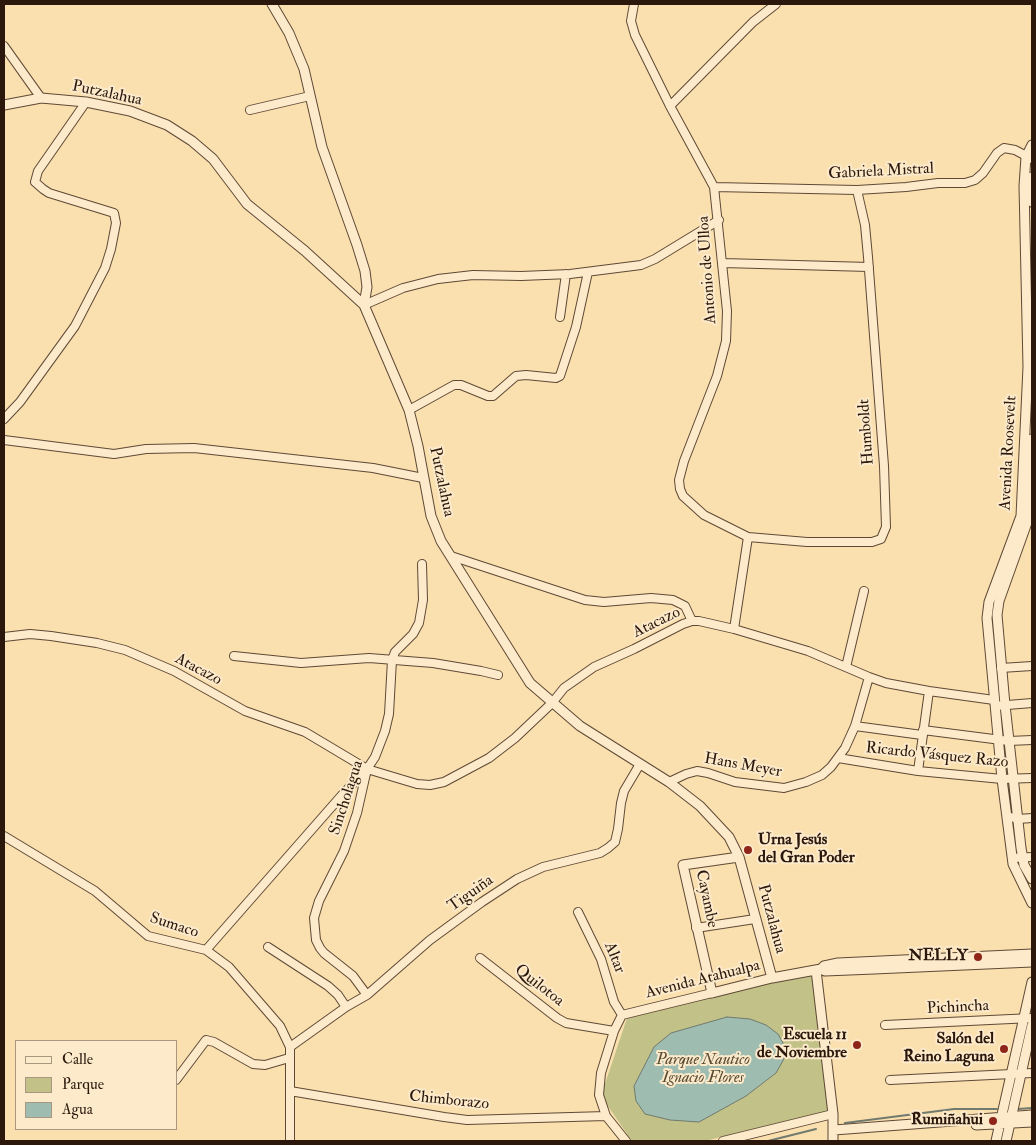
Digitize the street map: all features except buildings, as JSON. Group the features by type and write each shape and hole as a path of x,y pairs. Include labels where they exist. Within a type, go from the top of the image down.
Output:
{"street":[{"path":"272,4 297,50 304,69 328,168 351,227 365,271 367,286 364,306"},
{"name":"Antonio de Ulloa","path":"634,4 631,21 635,35 714,188 719,220 727,311 726,341 718,376 684,461 679,480 680,489 683,496 704,515 748,537"},
{"path":"670,106 753,22 776,4"},
{"path":"4,46 41,98"},
{"path":"250,110 310,96"},
{"name":"Putzalahua","path":"4,105 41,98 86,102 130,111 167,125 192,141 213,159 247,204 305,251 364,306 408,410 418,446 430,516 441,541 530,683 580,726 669,782 700,806 729,837 739,857 772,978"},
{"path":"4,419 20,402 75,326 106,268 111,249 116,223 114,213 50,193 42,189 35,182 38,171 86,102"},
{"name":"Avenida Roosevelt","path":"1032,145 1029,158 1025,208 1028,367 1021,516 988,602 987,618 994,703 1012,858 1013,864 1032,903"},
{"name":"Gabriela Mistral","path":"714,188 856,190 938,183 965,183 975,180 983,173 997,153 1004,148 1015,150 1029,158"},
{"path":"1032,177 1032,202"},
{"name":"Humboldt","path":"748,537 807,542 872,542 881,539 886,528 884,466 869,267 865,224 856,190"},
{"path":"364,306 403,288 438,279 473,275 521,276 566,274 628,265 641,265 655,259 719,220"},
{"path":"723,263 869,267"},
{"path":"408,410 454,385 461,385 488,396 494,396 516,376 556,378 560,376 576,327 588,272"},
{"path":"560,317 566,274"},
{"name":"Avenida Roosevelt","path":"1032,439 1029,517 997,615 1018,819 1028,857 1024,865 1032,879"},
{"path":"4,440 114,454 146,449 194,448 373,468 423,478"},
{"path":"734,629 748,537"},
{"path":"451,556 585,600 604,602 651,598 673,600 685,606 692,621"},
{"path":"392,660 395,652 413,634 419,624 423,608 422,564"},
{"path":"846,667 864,591"},
{"name":"Atacazo","path":"4,638 30,634 51,636 98,643 125,650 174,671 245,711 304,732 367,769 417,784 430,785 444,782 489,758 515,738 552,703 564,688 594,667 692,621 734,629 808,651 869,678 886,683 1005,705 1032,703"},
{"path":"234,656 301,663 369,658 460,667 498,675"},
{"name":"Sincholagua","path":"367,995 352,976 320,948 316,940 314,918 318,901 344,851 357,813 367,769 375,757 385,731 389,714 392,660"},
{"path":"1001,668 1032,666"},
{"name":"Hans Meyer","path":"669,782 697,771 735,782 784,788 822,775 845,748 855,726 869,678"},
{"path":"918,771 929,691"},
{"path":"855,726 1009,741 1032,740"},
{"name":"Ricardo Vásquez Razo","path":"838,758 918,771 1002,779 1032,778"},
{"name":"Tiguiña","path":"290,1047 346,1007 367,995 430,940 482,902 517,880 542,867 600,853 608,848 615,842 624,790 640,764"},
{"path":"206,950 367,769"},
{"path":"1007,816 1018,819 1032,818"},
{"name":"Sumaco","path":"4,836 95,891 148,936 206,950 229,967 251,992 280,1026 290,1047"},
{"name":"Cayambe","path":"712,994 683,865 739,857"},
{"path":"1012,858 1028,857"},
{"name":"Altar","path":"578,912 601,959 614,1002 622,1015"},
{"path":"696,928 755,919"},
{"path":"268,947 328,986 338,994 346,1007"},
{"name":"Avenida Atahualpa","path":"818,970 824,966 838,963 1032,954"},
{"name":"Quilotoa","path":"480,958 566,1023 614,1031"},
{"name":"Avenida Atahualpa","path":"622,1015 772,978 818,970 874,970 1032,962"},
{"path":"818,970 834,1133 1012,1120 1032,1115"},
{"path":"1006,1141 1016,1101 1016,1074 1028,1018 1032,982"},
{"path":"622,1015 614,1031 599,1084 599,1095 606,1116 626,1141"},
{"name":"Pichincha","path":"885,1025 1028,1018"},
{"path":"996,1141 1005,1100 1016,1074 1032,1025"},
{"path":"178,1077 206,1040 214,1042 253,1064 265,1065 290,1058"},
{"path":"290,1047 290,1141"},
{"path":"890,1080 1032,1073"},
{"name":"Chimborazo","path":"290,1091 467,1120 554,1119 606,1116"},
{"path":"1005,1100 1016,1101"},
{"path":"723,1141 833,1115"},
{"path":"1012,1120 1032,1122"}],"green space":[{"name":"Parque Nautico Ignacio Flores","path":"813,974 822,1058 833,1116 786,1121 705,1141 632,1141 603,1099 603,1090 628,1015"}],"water":[{"name":"Parque Nautico Ignacio Flores","path":"727,1017 750,1019 766,1025 778,1034 783,1043 785,1057 776,1073 746,1096 699,1122 670,1120 645,1114 636,1101 634,1086 654,1047 671,1033"}],"waterway":[{"path":"1018,1109 1032,1108"},
{"path":"845,1123 954,1109 997,1109"},
{"path":"768,1141 816,1129"}],"place":[{"name":"Urna Jesús del Gran Poder","path":"748,850"},
{"name":"NELLY","path":"978,957"},
{"name":"Escuela 11 de Noviembre","path":"857,1045"},
{"name":"Salón del Reino Laguna","path":"1004,1049"},
{"name":"Rumiñahui","path":"993,1121"}]}
